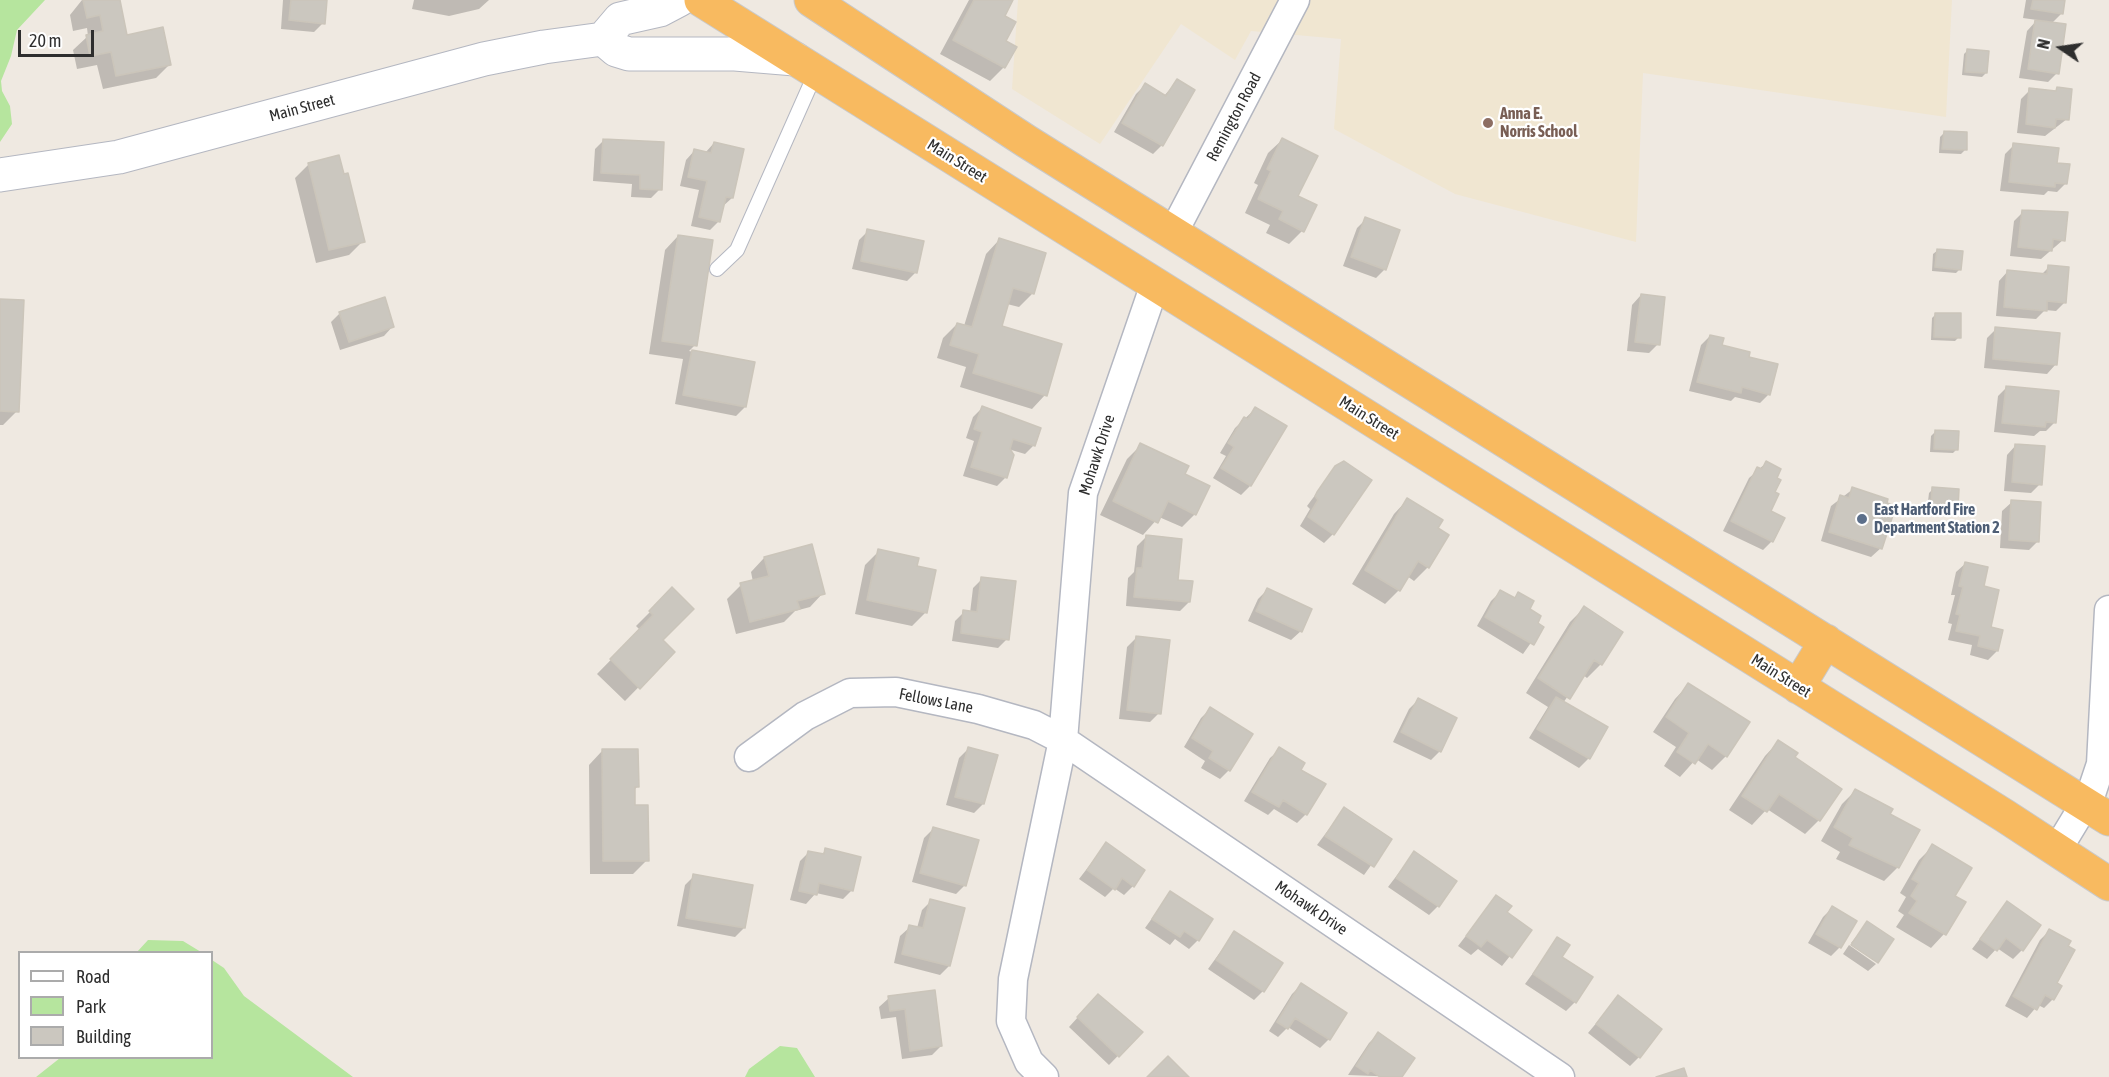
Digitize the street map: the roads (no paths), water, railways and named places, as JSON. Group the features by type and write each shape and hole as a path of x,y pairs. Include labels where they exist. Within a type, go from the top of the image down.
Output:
{"highway":[{"path":"701,0 805,66"},
{"path":"811,0 988,117 2097,812"},
{"name":"Main Street","path":"805,66 2109,884"},
{"path":"1798,687 1826,641"}],"street":[{"path":"603,39 620,20 660,10 679,0"},
{"name":"Remington Road","path":"1173,233 1295,0"},
{"name":"Main Street","path":"0,175 119,157 529,49 603,39 616,50 628,54 735,54 805,66"},
{"name":"Mohawk Drive","path":"1044,1077 1029,1062 1011,1020 1013,979 1063,740 1083,493 1155,284"},
{"path":"2057,850 2097,812 2109,610"},
{"name":"Fellows Lane","path":"750,757 805,716 850,693 896,692 978,709 1035,725 1063,740"},
{"name":"Mohawk Drive","path":"1063,740 1560,1077"}],"lane":[{"path":"717,269 737,250 805,66"}],"place":[{"name":"Anna E. Norris School","path":"1488,123"},
{"name":"East Hartford Fire Department Station 2","path":"1862,519"}]}
